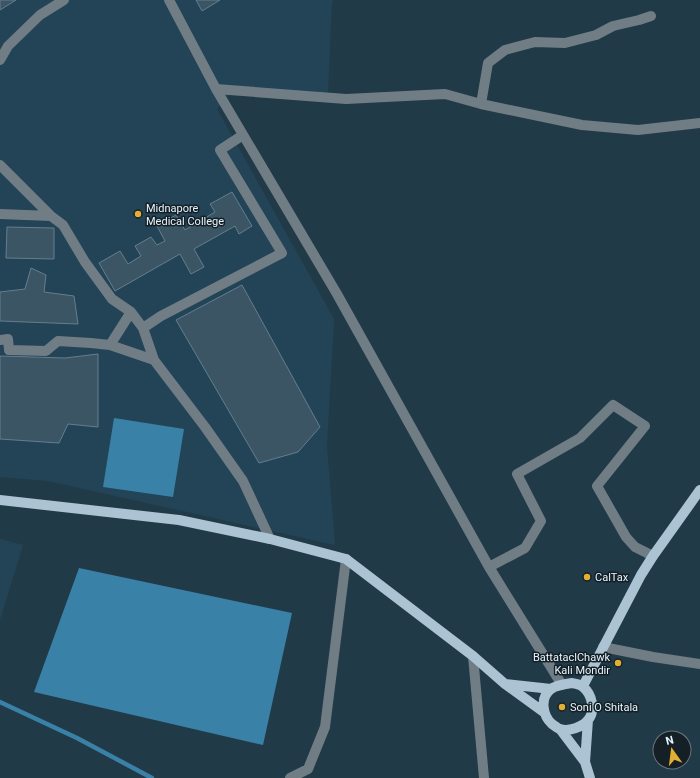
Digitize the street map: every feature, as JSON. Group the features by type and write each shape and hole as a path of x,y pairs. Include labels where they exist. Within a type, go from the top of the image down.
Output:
{"main road":[{"path":"583,686 653,556 700,490"},
{"path":"0,500 179,520 270,539 346,559 473,656 505,684 545,713"},
{"path":"505,684 551,689 572,683 583,686 589,694 592,703 592,713 582,726 571,729 560,729"},
{"path":"551,689 544,701 543,708 546,717 552,724 560,729 585,762 590,778"},
{"path":"585,762 588,720"}],"street":[{"path":"0,60 8,46 40,15 64,0"},
{"path":"169,0 216,89 337,294 489,567 562,685"},
{"path":"481,104 488,63 505,50 535,42 565,43 596,35 613,26 651,16"},
{"path":"216,89 346,99 445,94 481,104 582,125 638,130 700,123"},
{"path":"143,328 161,316 282,253 220,150 243,135"},
{"path":"0,166 51,216 63,225 85,262 112,299 131,312 143,328 154,360 205,427 243,481 270,539"},
{"path":"0,214 51,216"},
{"path":"110,345 131,312"},
{"path":"0,340 8,339 9,350 46,350 58,341 110,345 154,360"},
{"path":"489,567 525,548 541,521 517,474 580,438 613,405 645,426 598,486 626,537 635,547 653,556"},
{"path":"290,778 308,769 325,727 346,559"},
{"path":"603,647 653,657 700,664"},
{"path":"473,656 484,778"}],"shaded area":[{"name":"Midnapore Medical College","path":"0,0 333,0 328,93 231,93 217,109 334,319 327,446 335,545 48,481 0,477"},
{"path":"0,539 23,545 0,620"}],"water":[{"path":"114,418 184,429 173,497 103,487"},
{"path":"79,568 292,613 263,745 34,692"}],"building":[{"path":"0,0 16,0 0,10"},
{"path":"196,0 220,0 202,11"},
{"path":"232,192 252,226 239,234 235,226 194,249 204,267 191,274 180,254 115,291 99,263 120,251 128,264 141,256 135,246 151,237 157,245 165,241 157,226 176,215 185,230 215,212 210,204"},
{"path":"7,227 54,228 54,259 6,258"},
{"path":"31,268 46,275 44,292 74,296 78,324 0,321 0,292 25,289"},
{"path":"242,285 320,427 298,452 259,463 176,320"},
{"path":"98,354 98,427 68,424 59,443 0,439 0,356 65,358"}],"waterway":[{"path":"0,702 77,738 152,778"}],"place":[{"name":"Midnapore Medical College","path":"138,214"},
{"name":"CalTax","path":"587,577"},
{"name":"BattataclChawk Kali Mondir","path":"618,663"},
{"name":"Soni O Shitala","path":"562,707"}]}
